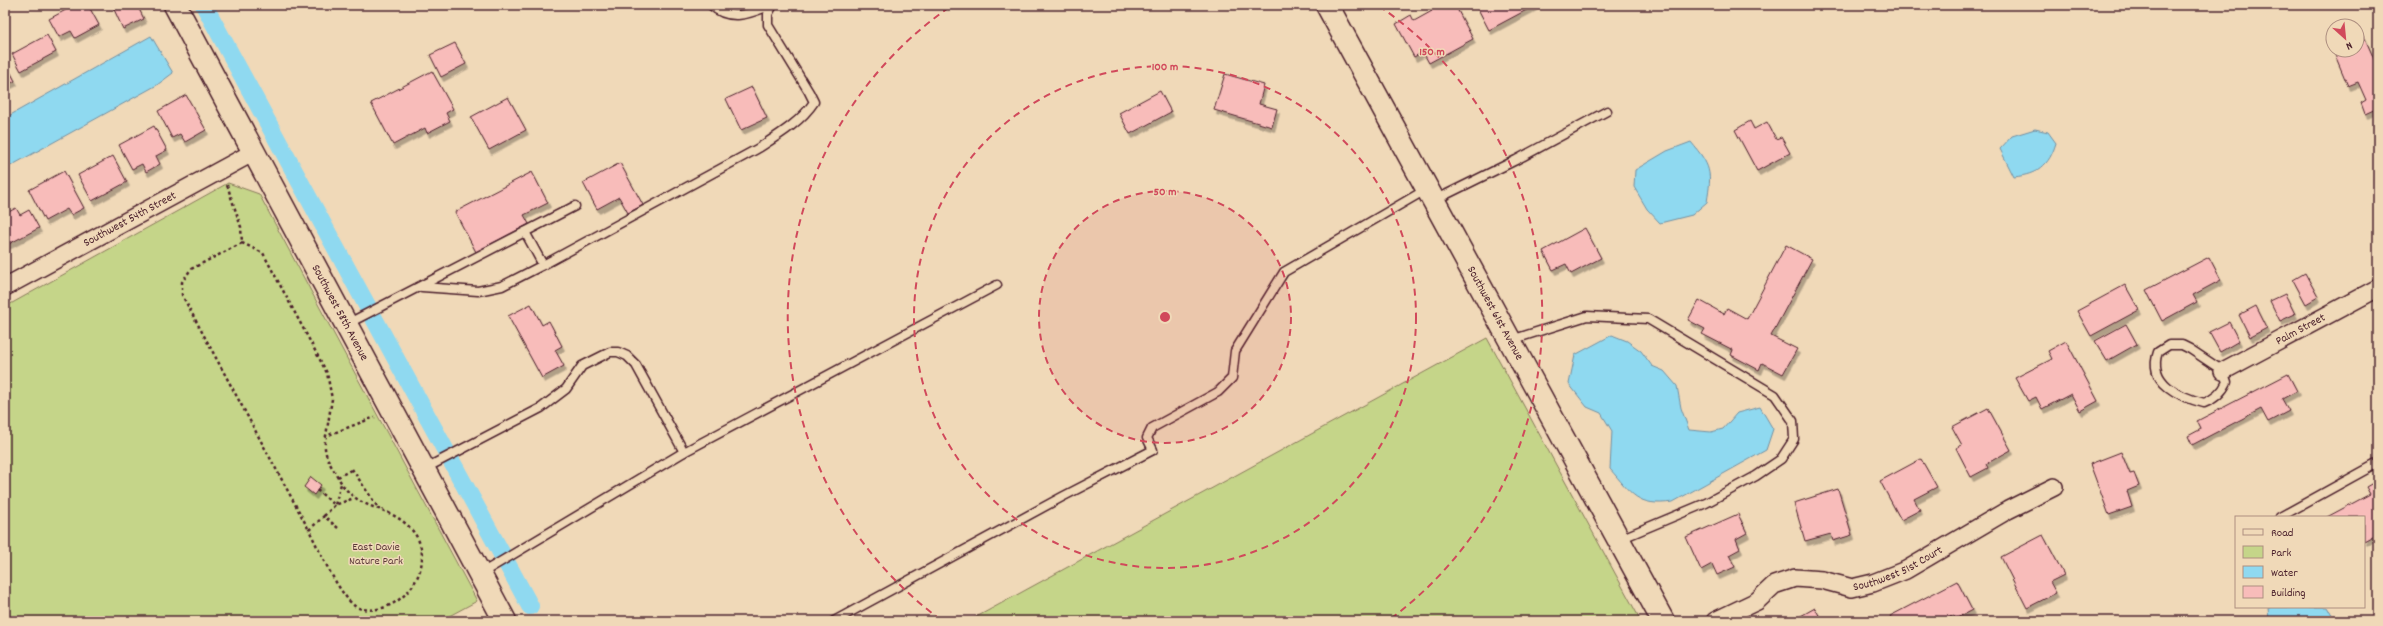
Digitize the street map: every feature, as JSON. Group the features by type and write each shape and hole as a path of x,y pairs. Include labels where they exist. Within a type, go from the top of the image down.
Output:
{"street":[{"name":"Southwest 58th Avenue","path":"175,5 346,325 430,465 484,571 505,621"},
{"name":"Southwest 61st Avenue","path":"1327,5 1663,621"},
{"name":"Southwest 54th Street","path":"5,286 254,152"},
{"name":"Palm Street","path":"2223,371 2378,288"},
{"name":"Southwest 51st Court","path":"1715,621 1756,601 1774,585 1795,578 1822,580 1852,588 1873,583 1906,570 2008,510 2054,487"}],"lane":[{"path":"710,5 716,10 734,17 755,12 772,5"},
{"path":"422,287 478,291 502,286 757,149 779,134 809,110 814,102 768,25 768,14 772,5"},
{"path":"834,621 1062,497 1153,450 1147,438 1152,428 1218,392 1232,378 1235,351 1284,272 1431,195 1516,160 1607,111"},
{"path":"346,325 422,287 575,206"},
{"path":"525,232 543,265"},
{"path":"484,571 684,452 998,285"},
{"path":"1511,340 1587,316 1648,319 1775,395 1793,421 1794,439 1781,459 1756,476 1706,503 1619,540"},
{"path":"2182,345 2223,371 2227,382 2224,389 2218,395 2204,403 2186,398 2171,391 2159,374 2155,364 2156,357 2163,347 2182,345"},
{"path":"430,465 541,408 566,389 582,366 610,352 618,352 627,356 636,365 684,452"},
{"path":"2282,516 2378,463"}],"path":[{"path":"227,185 241,227 242,243"},
{"path":"242,243 263,253 327,373 332,399 324,450 326,458 341,484 354,498 398,519 417,539 422,555 418,583"},
{"path":"242,243 191,269 182,282 182,295 340,588 350,602 363,610 384,612"},
{"path":"326,436 376,416"},
{"path":"338,477 352,469 378,509"},
{"path":"335,505 341,484"},
{"path":"317,490 335,505"},
{"path":"309,530 335,505 354,498"},
{"path":"324,516 338,528"},
{"path":"392,609 396,607"}],"green space":[{"name":"East Davie Nature Park","path":"228,183 259,194 477,601 440,621 5,621 5,307"},
{"path":"1487,338 1641,621 969,621"}],"water":[{"path":"151,36 173,73 157,85 5,169 5,118"},
{"path":"2035,129 2048,132 2056,143 2050,158 2041,168 2036,171 2030,174 2014,177 2000,149 2012,136"},
{"path":"1691,142 1703,157 1708,170 1709,183 1707,202 1692,215 1660,223 1647,209 1634,187 1635,170 1667,151"},
{"path":"1612,335 1627,341 1641,351 1652,366 1664,371 1677,386 1681,408 1689,430 1711,432 1723,429 1737,413 1760,407 1773,429 1766,450 1673,502 1651,502 1636,497 1610,469 1612,431 1601,413 1587,407 1569,384 1575,355"},
{"path":"2268,608 2329,608 2336,621 2269,621"}],"building":[{"path":"75,5 88,5 99,25 75,38 71,31 59,37 49,19"},
{"path":"112,5 137,5 144,19 123,29"},
{"path":"1428,5 1455,5 1473,39 1429,63 1423,52 1414,57 1396,24 1411,15 1414,21 1432,11"},
{"path":"1476,5 1534,5 1534,6 1489,30"},
{"path":"47,35 56,52 21,71 12,54"},
{"path":"2365,39 2378,68 2378,108 2365,114 2361,103 2366,100 2358,82 2348,86 2336,58 2365,58"},
{"path":"455,43 466,64 441,77 430,55"},
{"path":"5,62 15,81 5,86"},
{"path":"432,71 453,109 446,113 450,121 427,133 425,128 393,145 371,103"},
{"path":"1225,74 1264,85 1259,104 1277,109 1272,127 1214,110"},
{"path":"752,87 767,118 741,130 726,99"},
{"path":"1160,91 1171,112 1130,134 1119,113"},
{"path":"186,95 206,130 185,142 180,134 172,138 158,111"},
{"path":"508,97 526,130 489,150 471,117"},
{"path":"1750,121 1754,129 1767,122 1776,139 1781,137 1790,153 1757,171 1735,130"},
{"path":"154,126 167,150 156,156 160,164 146,172 142,164 132,169 119,145"},
{"path":"113,156 127,182 92,201 78,175"},
{"path":"620,163 643,205 628,213 619,197 597,209 583,183"},
{"path":"64,171 84,208 71,215 67,209 45,221 29,190"},
{"path":"532,172 548,203 524,215 529,224 476,252 455,212"},
{"path":"16,208 20,215 29,210 39,228 5,246 5,214"},
{"path":"1585,228 1601,258 1571,274 1566,264 1553,270 1543,251"},
{"path":"1786,245 1812,259 1771,336 1797,349 1783,374 1762,363 1759,370 1731,355 1733,350 1702,334 1705,329 1688,320 1699,300 1724,314 1727,308 1747,319"},
{"path":"2209,257 2221,280 2193,295 2197,302 2162,321 2146,290"},
{"path":"2305,273 2318,297 2306,304 2293,280"},
{"path":"2125,285 2139,310 2091,336 2077,311"},
{"path":"2285,294 2295,314 2280,321 2270,301"},
{"path":"531,304 542,325 549,321 562,346 555,350 564,366 542,378 508,316"},
{"path":"2256,306 2267,328 2250,337 2239,315"},
{"path":"2229,322 2239,341 2220,352 2209,332"},
{"path":"2126,324 2137,344 2107,361 2095,341"},
{"path":"2066,341 2098,401 2080,411 2071,394 2042,409 2036,397 2028,401 2015,378 2052,359 2048,351"},
{"path":"2288,374 2297,391 2282,399 2289,411 2268,422 2261,409 2192,445 2188,436 2201,429 2197,421"},
{"path":"1988,408 2011,450 1986,464 1988,468 1971,477 1956,448 1962,445 1952,427"},
{"path":"2121,452 2130,474 2134,473 2139,486 2127,491 2132,507 2109,515 2090,464"},
{"path":"1921,459 1937,487 1914,499 1920,510 1901,520 1880,481"},
{"path":"311,477 321,485 314,495 304,487"},
{"path":"2378,480 2378,533 2365,540 2365,516 2329,516 2370,494 2366,487"},
{"path":"1838,489 1852,535 1833,541 1831,534 1805,541 1794,503"},
{"path":"1738,514 1747,533 1736,539 1740,549 1729,555 1735,567 1717,575 1712,564 1701,570 1686,537"},
{"path":"2043,535 2064,575 2050,582 2056,593 2027,608 2001,557"},
{"path":"1957,581 1972,610 1955,619 1954,615 1942,621 1893,621 1890,616"},
{"path":"1815,608 1822,621 1802,621 1799,617"}],"waterway":[{"path":"204,5 530,606"}]}
